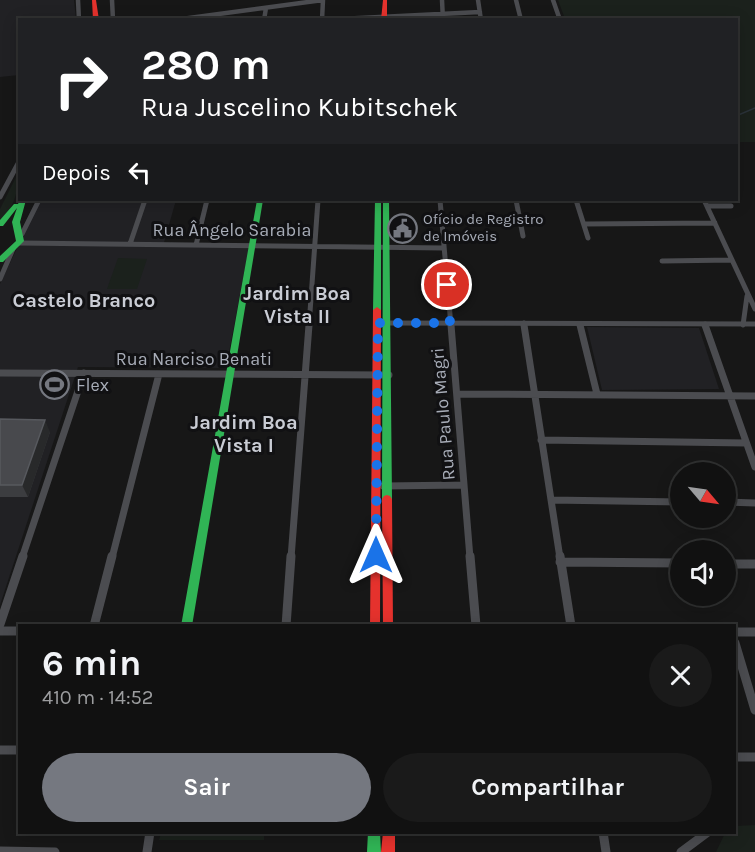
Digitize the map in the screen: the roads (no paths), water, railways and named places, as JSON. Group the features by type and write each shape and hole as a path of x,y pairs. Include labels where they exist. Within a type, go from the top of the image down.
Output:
{"street":[{"path":"78,0 79,18"},
{"path":"94,0 96,18"},
{"path":"112,0 113,18"},
{"path":"277,0 280,6"},
{"path":"189,18 323,0 321,18"},
{"path":"379,0 382,18"},
{"path":"382,18 385,0"},
{"path":"442,0 443,18"},
{"path":"478,0 481,18"},
{"path":"516,0 520,18"},
{"path":"553,0 559,18"},
{"path":"264,18 266,8"},
{"path":"382,18 480,12"},
{"path":"0,197 18,164"},
{"path":"0,225 20,201"},
{"path":"1,258 18,239 16,222 21,201"},
{"path":"0,279 38,201"},
{"path":"130,244 145,201"},
{"path":"196,245 207,201"},
{"path":"186,624 260,201"},
{"path":"286,624 303,374 318,201"},
{"path":"378,201 383,247"},
{"path":"375,624 378,375 383,323 383,247 386,201"},
{"name":"Rua Paulo Magri","path":"440,201 476,624"},
{"path":"516,201 523,236"},
{"path":"576,201 588,238"},
{"path":"383,323 754,324 754,308 705,202"},
{"path":"705,202 731,206"},
{"path":"584,224 715,223"},
{"path":"0,225 12,225 18,239"},
{"name":"Rua Ângelo Sarabia","path":"18,239 130,244 444,248"},
{"path":"662,261 732,260"},
{"path":"743,325 747,296"},
{"path":"383,323 389,375 388,624"},
{"path":"524,323 570,624"},
{"path":"580,324 597,394"},
{"path":"705,324 755,467"},
{"name":"Rua Narciso Benati","path":"0,373 389,375"},
{"path":"0,624 84,373"},
{"path":"95,624 159,374"},
{"path":"457,394 755,396"},
{"path":"541,440 746,443"},
{"path":"376,486 464,485"},
{"path":"551,500 670,502"},
{"path":"736,502 755,503"},
{"path":"376,555 388,556"},
{"path":"560,562 670,563"},
{"path":"736,564 755,564"},
{"path":"0,631 18,631"},
{"path":"736,632 755,632"},
{"path":"736,647 755,710"},
{"path":"0,750 18,750"},
{"path":"736,757 755,757"},
{"path":"147,852 150,834"},
{"path":"374,834 374,852"},
{"path":"388,852 389,834"},
{"path":"603,834 606,852"},
{"path":"681,852 705,834"},
{"path":"0,851 55,852"}],"waterway":[{"path":"738,115 755,108"}],"place":[{"name":"Ofício de Registro de Imóveis","path":"402,228"},
{"name":"Flex","path":"55,385"}],"district":[{"name":"Castelo Branco","path":"84,300"},
{"name":"Jardim Boa Vista II","path":"297,304"},
{"name":"Jardim Boa Vista I","path":"244,434"}]}
